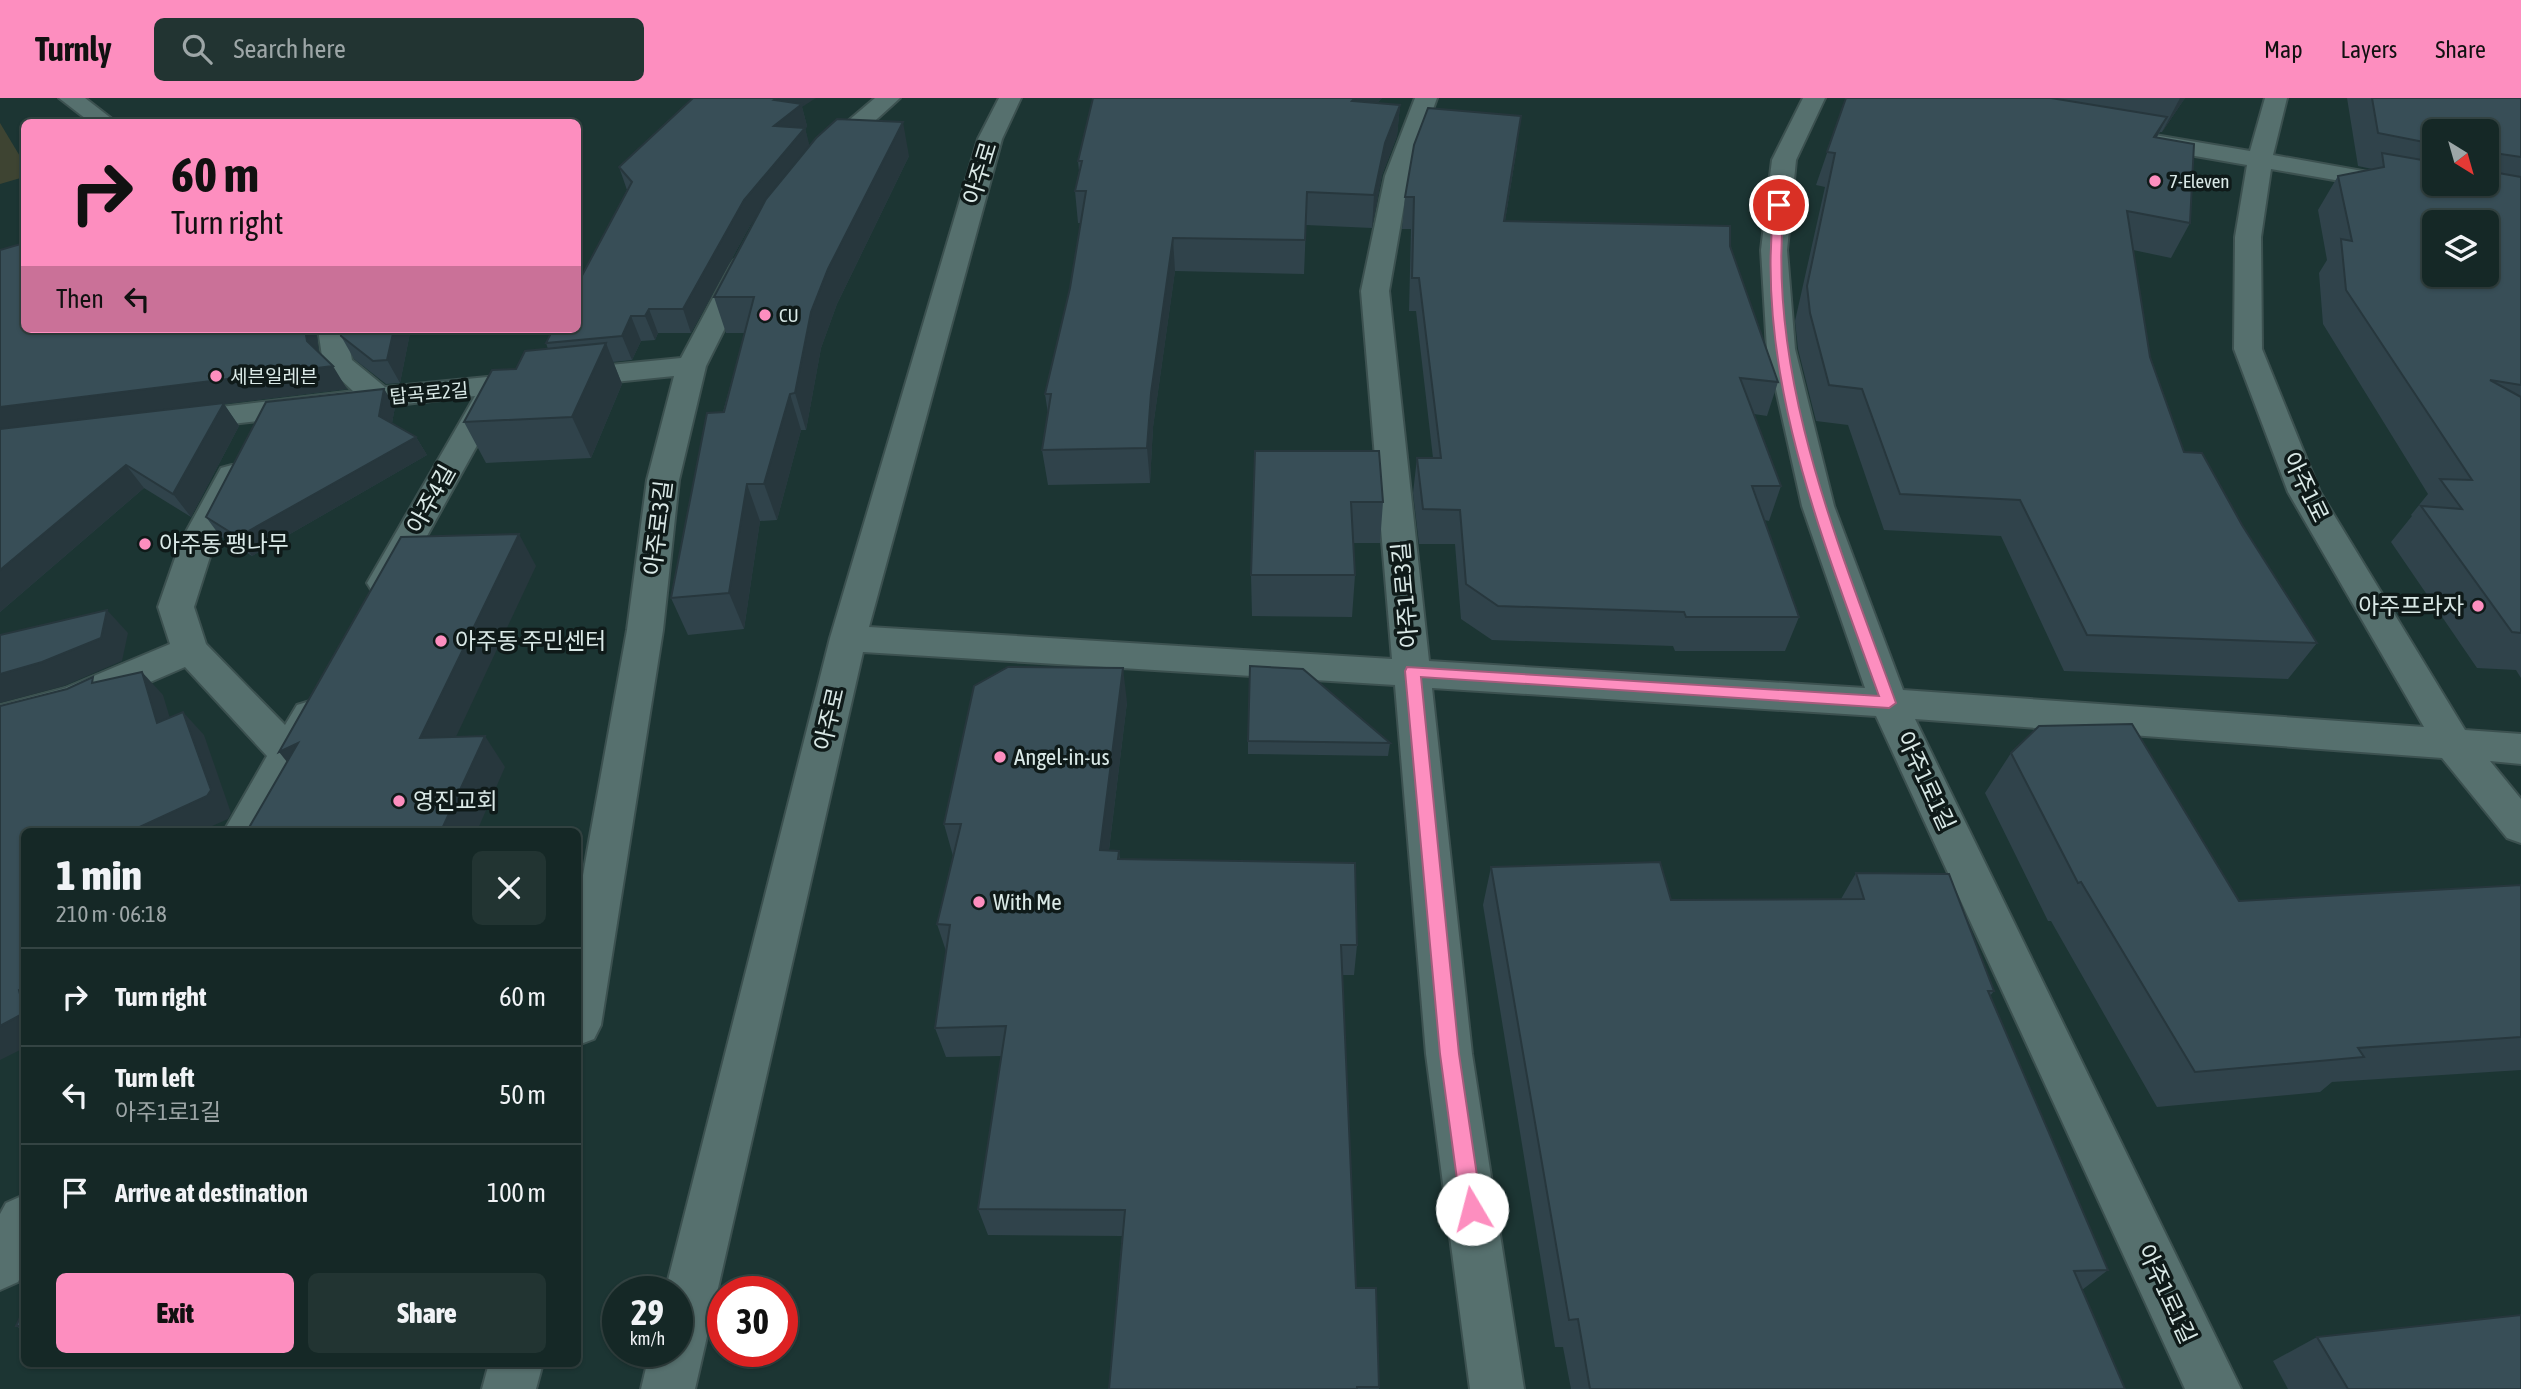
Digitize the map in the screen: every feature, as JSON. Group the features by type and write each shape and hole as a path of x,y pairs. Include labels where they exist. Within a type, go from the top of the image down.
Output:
{"street":[{"path":"70,98 100,119"},
{"path":"804,176 889,98"},
{"name":"아주로","path":"693,1285 787,902 848,638 990,139 1010,98"},
{"name":"아주1로3길","path":"1426,98 1398,176 1375,291 1450,1054 1497,1389"},
{"name":"아주1로1길","path":"1814,98 1784,160 1774,250 1781,349 1818,506 1889,703 2181,1326 2214,1389"},
{"name":"아주1로","path":"2276,98 2260,161 2248,237 2248,349 2304,492 2453,744 2521,827"},
{"path":"2124,137 2422,188"},
{"name":"아주로3길","path":"581,1007 645,630 663,480 691,366 756,242"},
{"path":"333,333 338,363 378,397"},
{"name":"탑곡로2길","path":"146,426 378,397 691,366"},
{"name":"아주4길","path":"368,611 495,387"},
{"path":"265,411 198,541 176,607 190,650 288,753"},
{"path":"848,638 1412,671 2521,749"},
{"path":"0,719 75,699 190,650"},
{"path":"246,828 328,682"},
{"path":"0,1264 21,1226"},
{"path":"509,1389 515,1367"},
{"name":"아주로","path":"667,1389 673,1367"}],"green space":[{"path":"0,123 21,158 21,178 0,184"}],"building":[{"path":"693,98 777,98 774,100 802,104 774,126 805,128 744,200 683,309 649,309 645,316 631,316 622,336 546,343 551,333 581,333 581,277 632,182 619,167"},
{"path":"1093,98 1355,98 1352,101 1400,105 1385,143 1374,195 1307,192 1305,240 1173,238 1151,393 1147,448 1042,450 1051,394 1045,394 1070,288 1086,191 1075,191 1082,161 1078,161"},
{"path":"1846,98 2051,98 2167,117 2154,137 2194,144 2190,223 2127,211 2150,357 2184,452 2202,453 2242,525 2317,643 2087,635 2020,500 1900,494 1862,389 1829,385 1810,313 1807,286 1835,153 1827,152"},
{"path":"2372,98 2521,98 2521,157 2499,154 2499,119 2422,119 2422,142 2378,133"},
{"path":"1428,108 1521,116 1504,221 1730,226 1730,246 1778,382 1740,378 1781,486 1752,486 1799,617 1686,617 1684,612 1498,606 1466,584 1460,510 1423,509 1417,458 1441,458 1419,278 1412,278 1414,197 1405,197 1414,145"},
{"path":"837,119 903,122 828,269 811,312 795,393 790,394 764,484 747,484 729,593 671,598 707,413 724,412 754,297 714,297 766,199 816,138"},
{"path":"2382,153 2422,160 2422,196 2499,196 2499,173 2521,177 2521,385 2490,380 2521,397 2521,633 2512,632 2421,506 2462,509 2440,479 2472,480 2346,290 2341,239 2352,241 2338,176 2384,167"},
{"path":"21,244 21,333 306,333 307,341 333,366 0,407 0,250"},
{"path":"341,333 393,333 387,360 373,361"},
{"path":"606,343 572,417 464,422 492,370 516,369 525,351"},
{"path":"384,389 379,416 416,437 238,537 206,517 266,402"},
{"path":"224,403 173,494 126,465 0,570 0,429"},
{"path":"1255,451 1379,451 1383,502 1351,502 1355,575 1251,575"},
{"path":"519,534 420,738 485,736 442,828 249,828 298,743 279,752 401,537"},
{"path":"107,610 101,638 42,662 0,674 0,635"},
{"path":"1250,666 1303,669 1390,743 1248,741"},
{"path":"1008,667 1123,668 1100,850 1119,851 1118,859 1355,863 1357,945 1341,945 1356,1288 1376,1288 1379,1387 1109,1389 1125,1210 978,1209 1006,1026 935,1028 950,925 937,924 961,824 944,824 974,686"},
{"path":"142,672 157,723 183,712 211,790 207,796 138,828 21,828 21,1015 0,1026 0,706 67,689 93,677 92,683"},
{"path":"2132,724 2239,901 2521,885 2521,1037 2358,1048 2364,1057 2195,1072 2081,882 2078,883 2011,753 2039,726"},
{"path":"1660,862 1671,900 1864,899 1856,873 1949,874 1994,991 1988,991 2108,1270 2074,1271 2125,1389 1590,1389 1578,1319 1569,1320 1491,867"},
{"path":"2521,1315 2521,1389 2348,1389 2317,1337"}],"place":[{"name":"7-Eleven","path":"2155,181"},
{"name":"CU","path":"765,315"},
{"name":"세븐일레븐","path":"216,376"},
{"name":"아주동 팽나무","path":"145,544"},
{"name":"아주프라자","path":"2478,606"},
{"name":"아주동 주민센터","path":"441,641"},
{"name":"Angel-in-us","path":"1000,757"},
{"name":"영진교회","path":"399,801"},
{"name":"With Me","path":"979,902"}],"route":[{"path":"1472,1209 1450,1054 1412,671 1889,703 1818,506 1781,349 1774,250 1779,205"}]}
